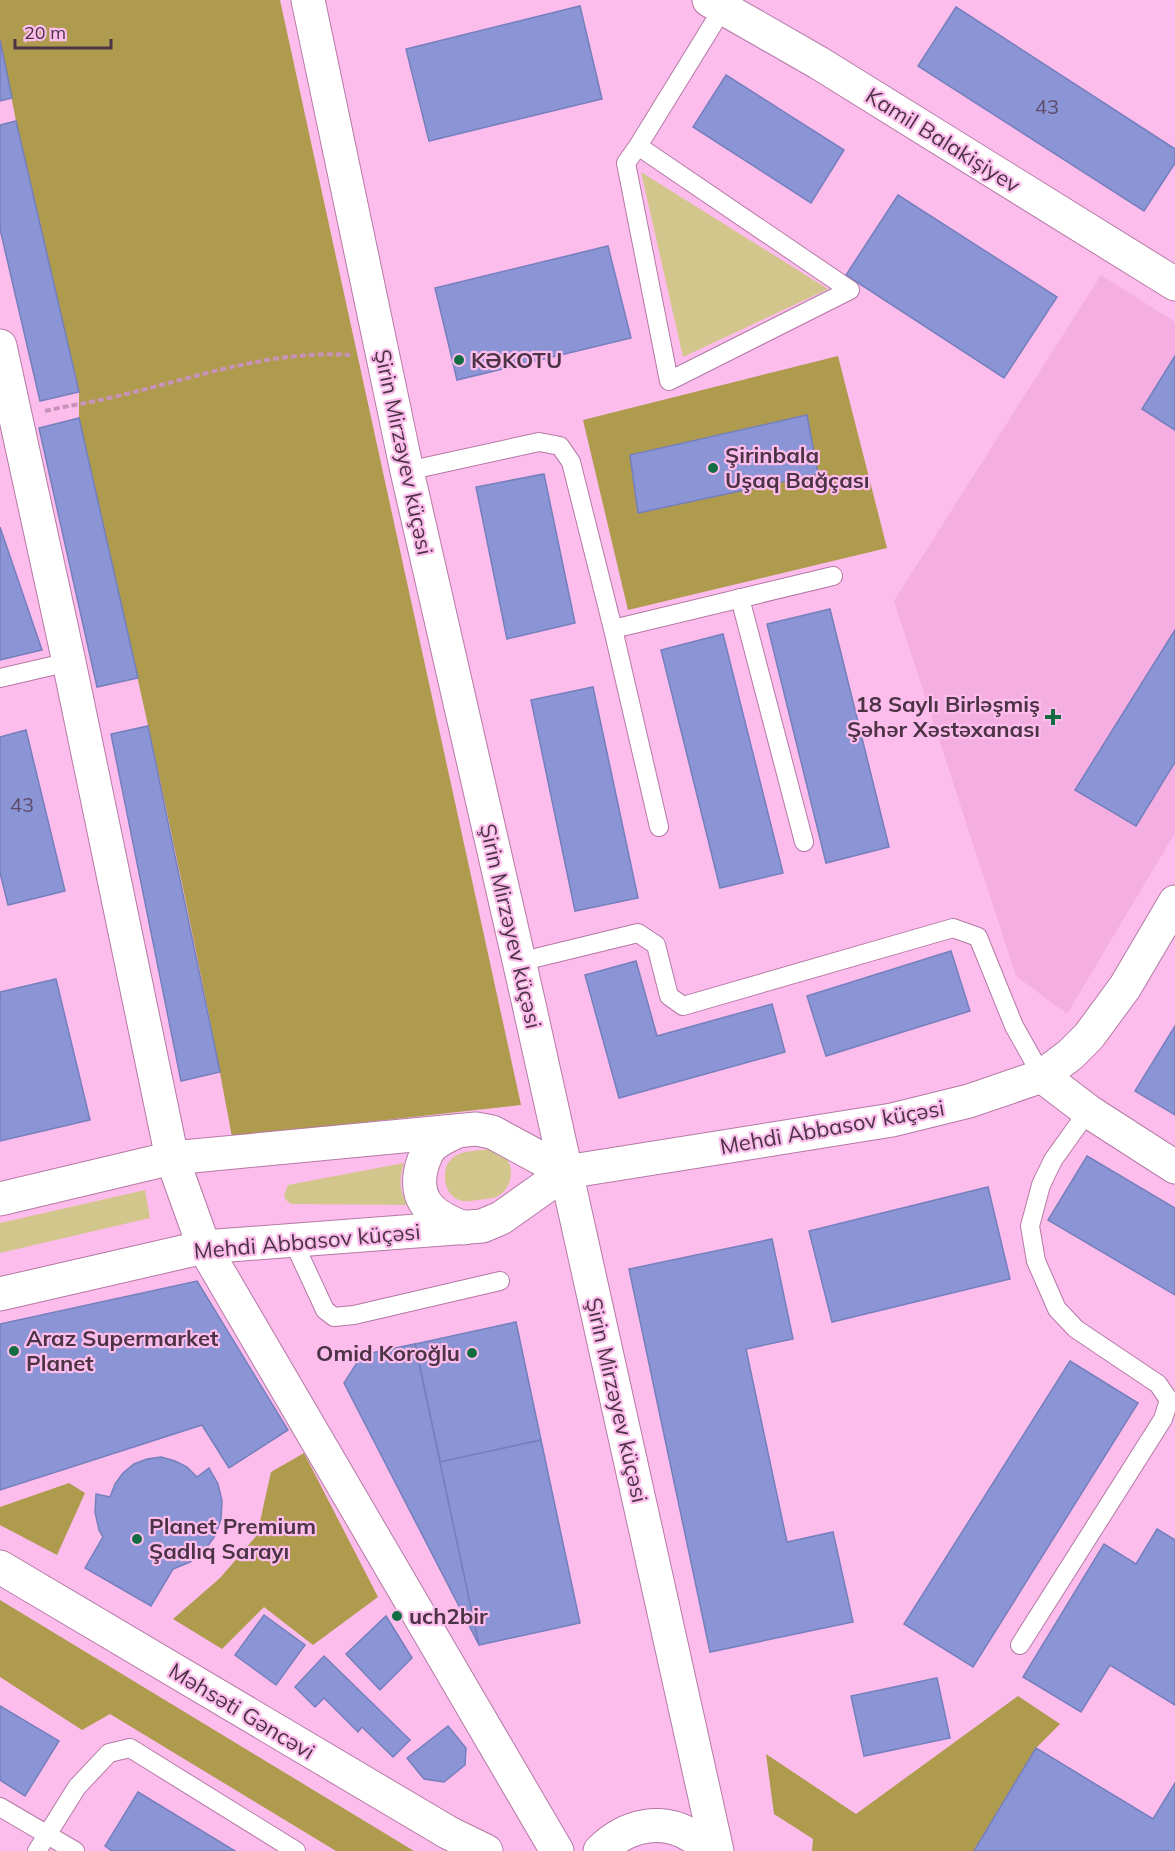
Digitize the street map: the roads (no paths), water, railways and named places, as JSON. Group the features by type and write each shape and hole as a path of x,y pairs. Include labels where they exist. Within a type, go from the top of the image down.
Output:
{"street":[{"name":"Şirin Mirzəyev küçəsi","path":"308,0 407,471 567,1172 717,1851"},
{"name":"Kamil Balakişiyev","path":"716,4 819,63 1175,284"},
{"path":"0,346 12,439 69,662 172,1158 204,1247 557,1851"},
{"name":"Mehdi Abbasov küçəsi","path":"0,1294 204,1247 482,1226 501,1218 567,1172 892,1120 969,1101 1042,1076 1070,1055 1089,1036 1125,987 1175,902"},
{"path":"1042,1076 1088,1112 1175,1167"},
{"path":"0,1199 172,1158 476,1129 492,1132 567,1172"},
{"path":"458,1131 439,1140 430,1149 421,1168 419,1185 422,1198 432,1211 444,1220 464,1228"},
{"name":"Məhsəti Gəncəvi","path":"0,1567 449,1833 486,1851"},
{"path":"600,1851 612,1839 632,1829 654,1825 676,1828 696,1838 709,1851"}],"lane":[{"path":"638,146 850,290 669,381 626,163 638,146 716,4"},
{"path":"407,471 539,442 560,446 571,462 659,827"},
{"path":"613,629 833,576"},
{"path":"740,598 804,842"},
{"path":"0,678 69,662"},
{"path":"519,962 638,933 656,945 669,996 683,1006 953,928 978,936 1014,1026 1042,1076"},
{"path":"1020,1645 1162,1419 1169,1400 1158,1384 1076,1329 1057,1309 1036,1260 1030,1226 1041,1185 1053,1160 1088,1112"},
{"path":"293,1241 325,1310 334,1317 354,1315 500,1281"},
{"path":"37,1851 77,1787 109,1753 130,1748 296,1851"},
{"path":"0,1807 75,1851"}],"place":[{"name":"KƏKOTU","path":"459,360"},
{"name":"Şirinbala Uşaq Bağçası","path":"713,468"},
{"name":"18 Saylı Birləşmiş Şəhər Xəstəxanası","path":"1053,717"},
{"name":"Araz Supermarket Planet","path":"14,1351"},
{"name":"Omid Koroğlu","path":"472,1353"},
{"name":"Planet Premium Şadlıq Sarayı","path":"137,1539"},
{"name":"uch2bir","path":"397,1616"}]}
